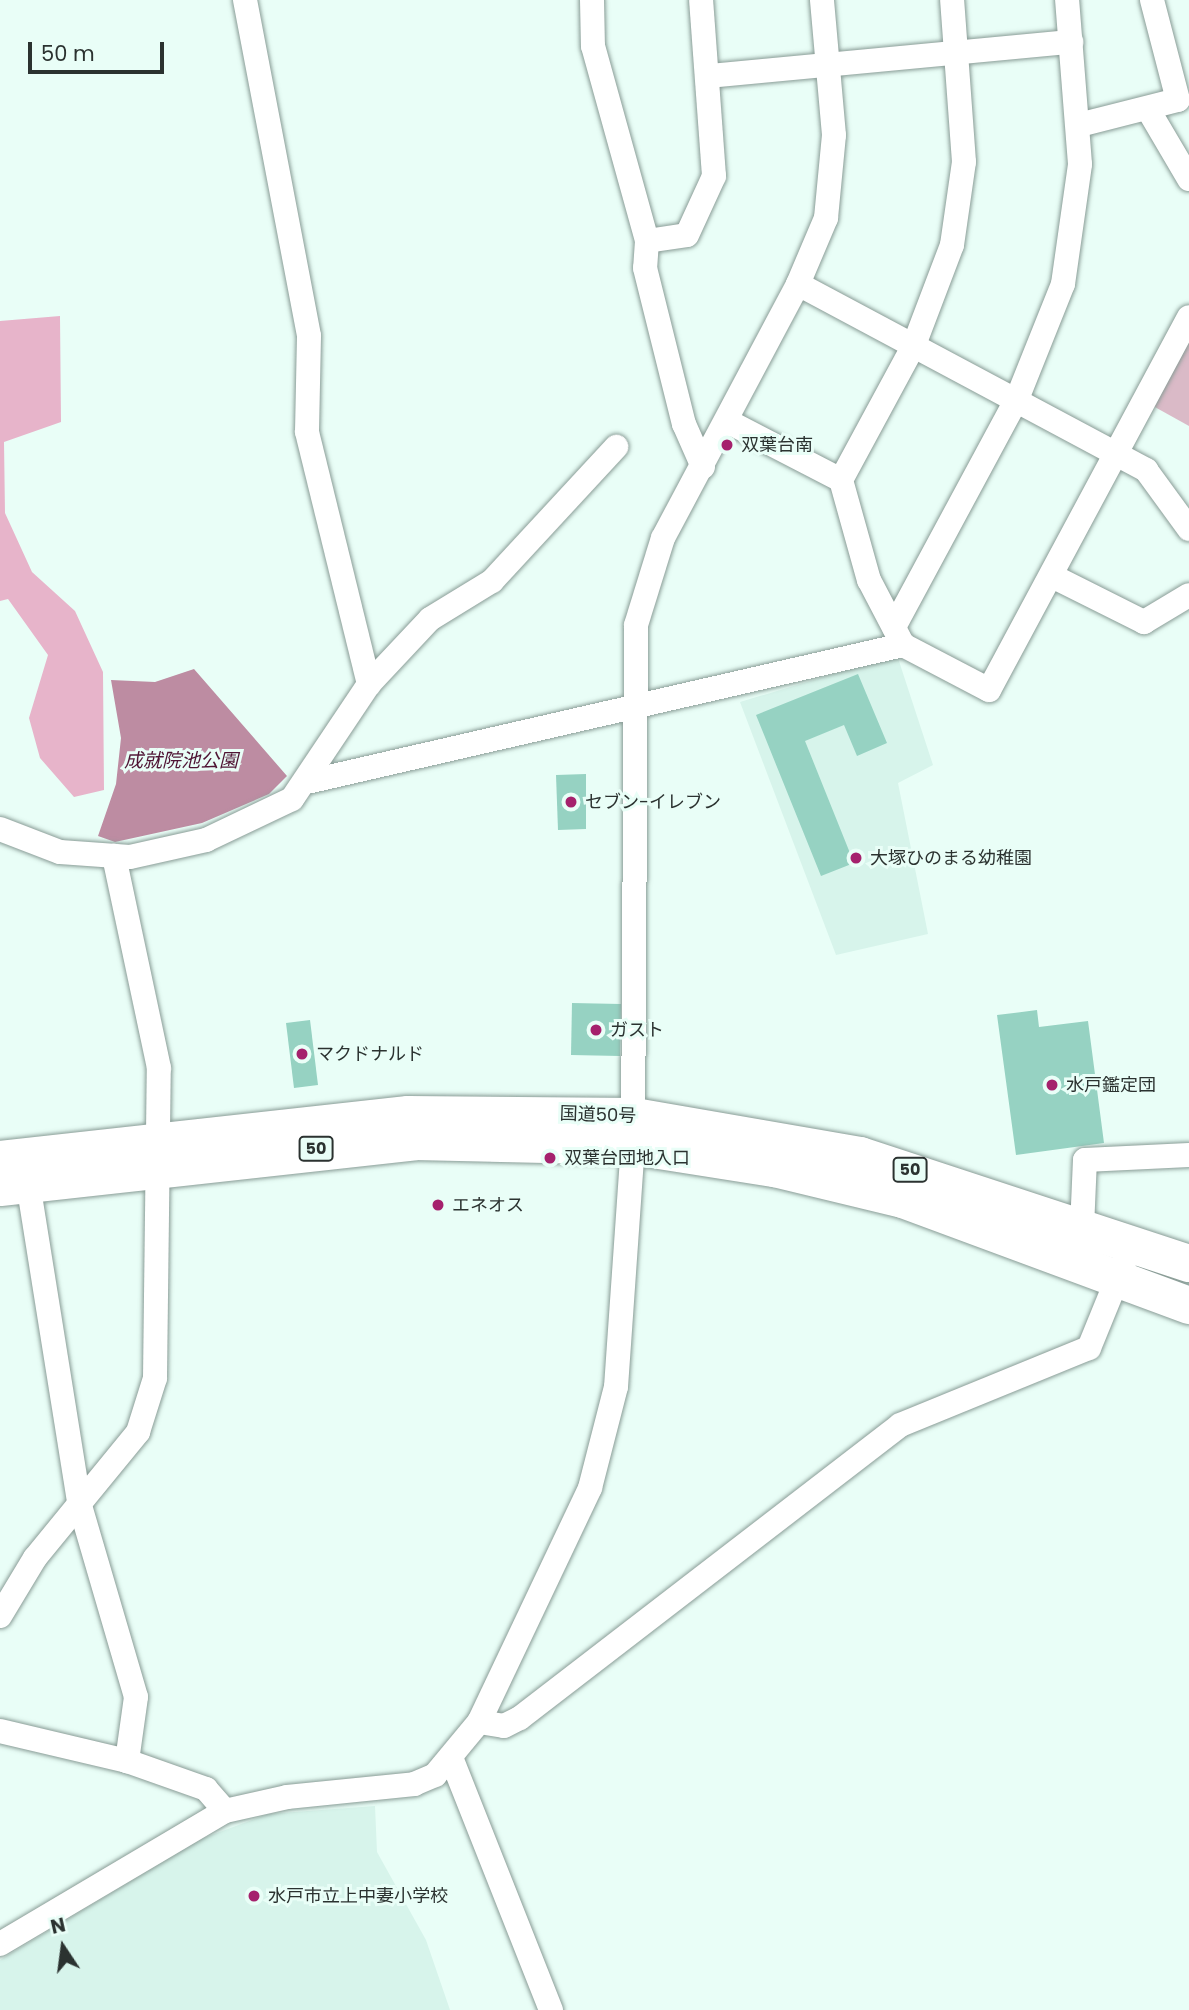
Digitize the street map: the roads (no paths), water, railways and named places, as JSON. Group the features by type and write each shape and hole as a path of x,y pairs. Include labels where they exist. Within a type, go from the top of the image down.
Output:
{"highway":[{"name":"国道50号","path":"634,1131 852,1185 1124,1260 1185,1261"},
{"name":"国道50号","path":"0,1159 634,1131 860,1155 1082,1228 1182,1301"},
{"name":"国道50号","path":"14,1185 158,1153"}],"street":[{"path":"245,0 309,336 307,432 369,684"},
{"path":"592,0 593,46 647,241 645,268 684,424 702,467"},
{"path":"647,241 687,235 714,176 709,76 701,0"},
{"path":"0,1944 225,1811 287,1797 414,1784 452,1760 479,1722 590,1488 610,1425 634,1131 636,706 640,600 663,538 798,284 832,191 828,65 822,0"},
{"path":"952,0 957,52 961,202 943,281 914,345 841,481 869,580 898,636 989,690 1189,317"},
{"path":"307,782 636,706 898,636 1017,399 1063,284 1076,214 1079,125 1067,0"},
{"path":"1079,125 1149,111 1178,100 1152,0"},
{"path":"709,76 1071,42"},
{"path":"1149,111 1189,178"},
{"path":"798,284 1146,470 1189,529"},
{"path":"727,421 841,481"},
{"path":"0,829 60,852 114,856 206,840 292,799 307,782 369,684 430,619 492,581 616,447"},
{"path":"1052,576 1144,621 1189,595"},
{"path":"0,1616 79,1502 122,1456 148,1414 155,1378 158,1153 156,1037 114,856"},
{"path":"1082,1228 1085,1160 1189,1156"},
{"path":"14,1185 79,1502 136,1698 127,1760"},
{"path":"479,1722 504,1726 520,1718 900,1425 1089,1348 1124,1260"},
{"path":"0,1731 127,1760 206,1789 225,1811"},
{"path":"452,1760 551,2010"}],"water":[{"name":"成就院池公園","path":"194,669 287,776 269,794 202,823 115,842 98,836 116,784 121,738 111,680 155,682"}],"place":[{"name":"双葉台南","path":"727,445"},
{"name":"セブン-イレブン","path":"571,802"},
{"name":"大塚ひのまる幼稚園","path":"856,858"},
{"name":"ガスト","path":"596,1030"},
{"name":"マクドナルド","path":"302,1054"},
{"name":"水戸鑑定団","path":"1052,1085"},
{"name":"双葉台団地入口","path":"550,1158"},
{"name":"エネオス","path":"438,1205"},
{"name":"水戸市立上中妻小学校","path":"254,1896"}]}
